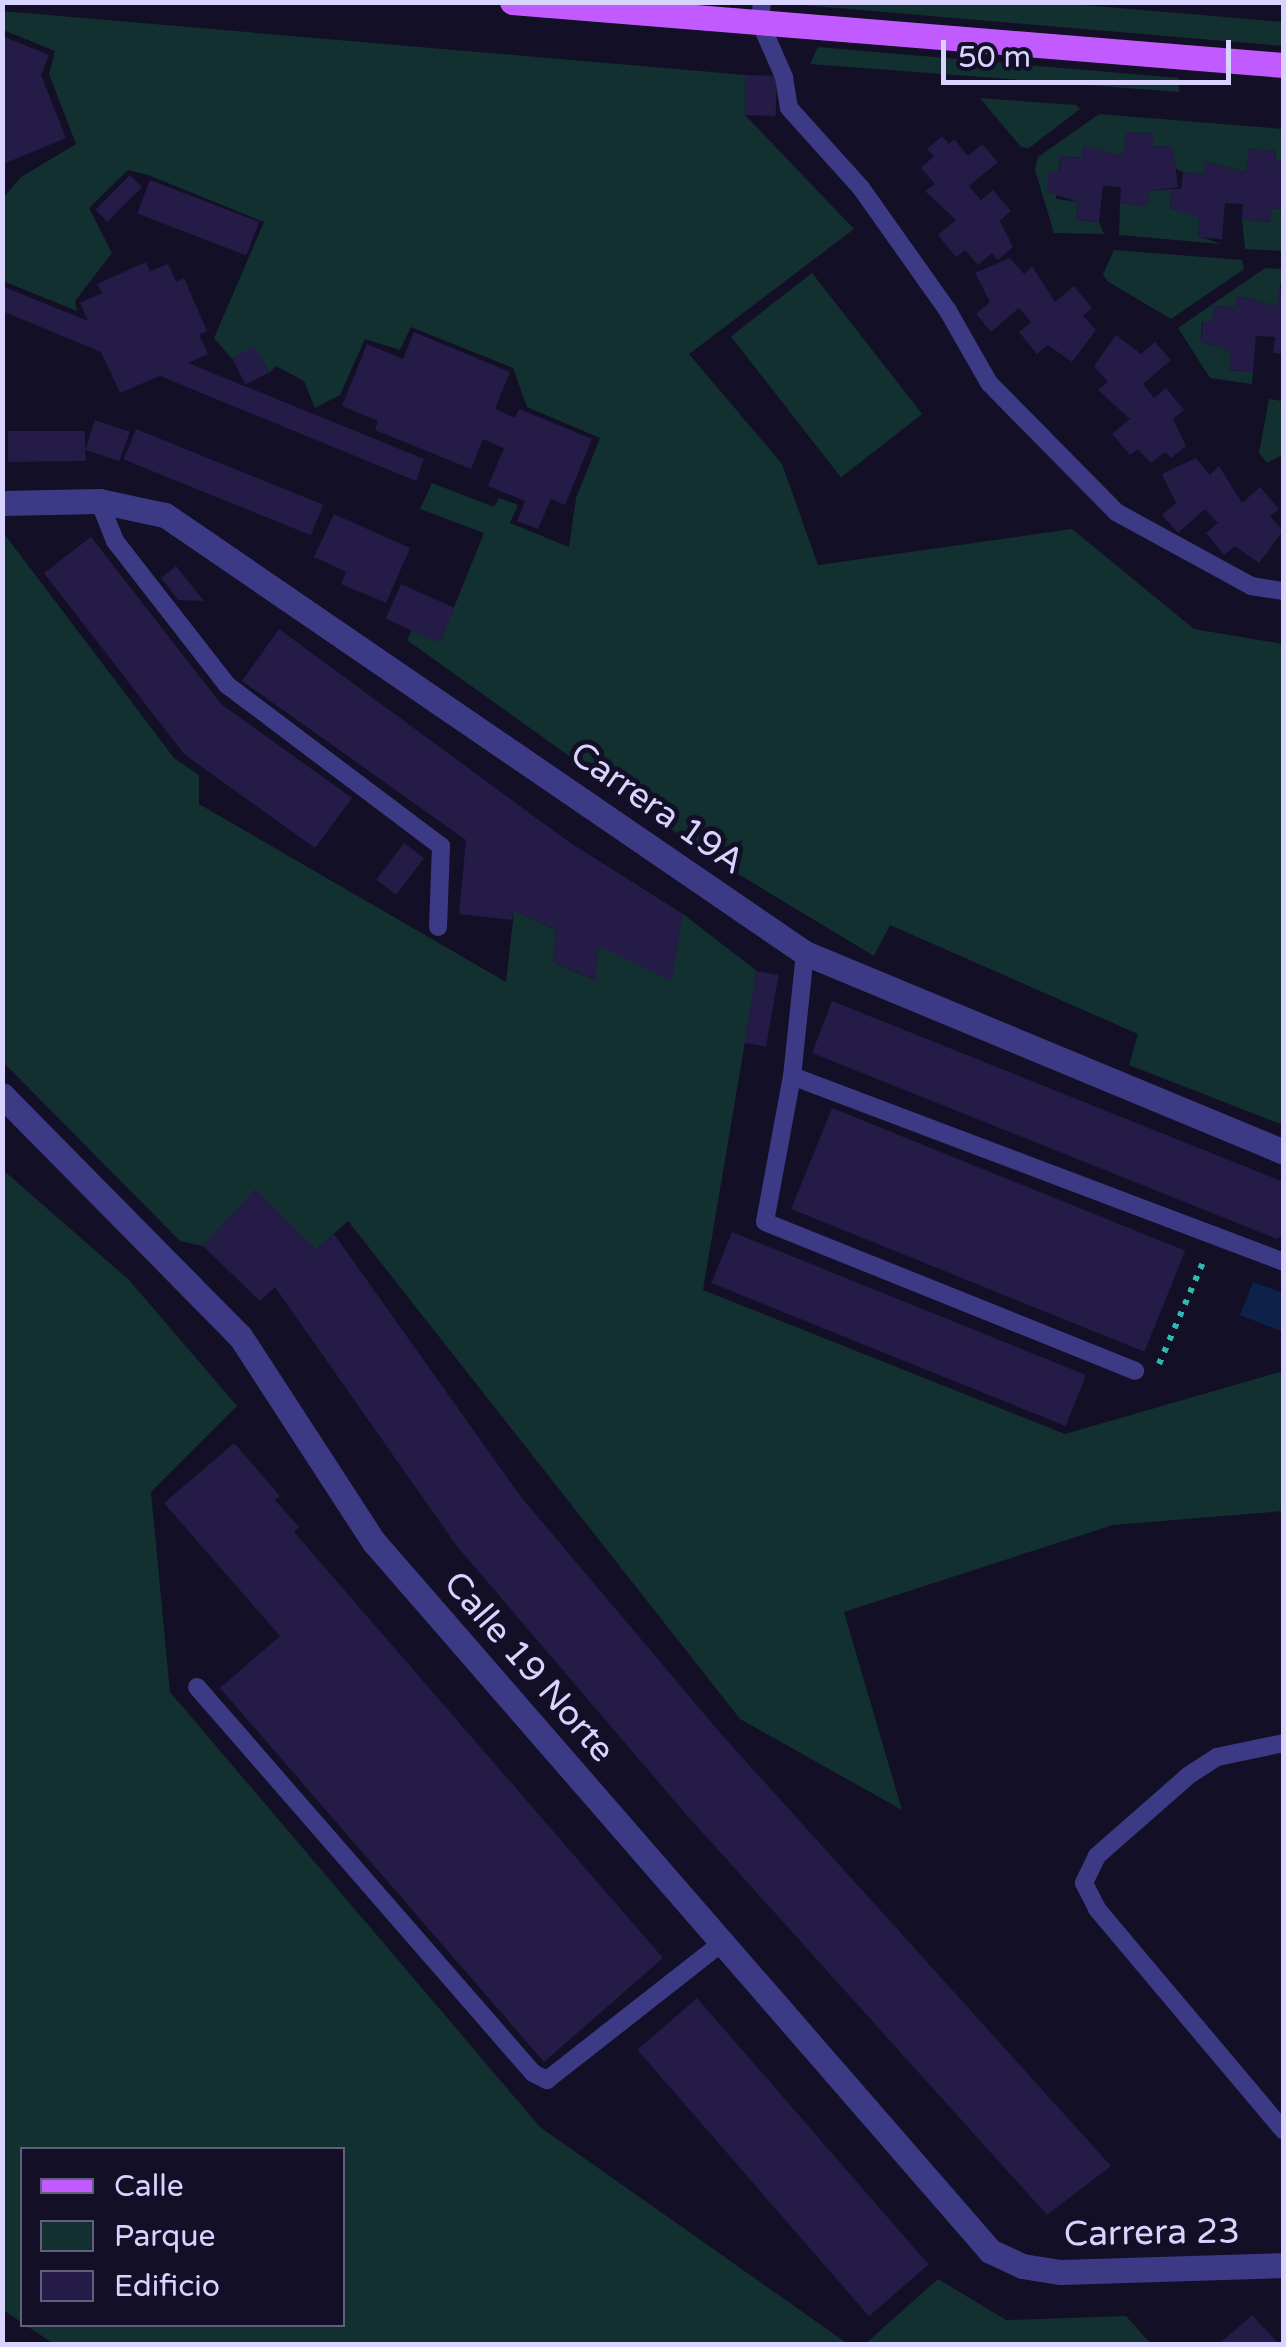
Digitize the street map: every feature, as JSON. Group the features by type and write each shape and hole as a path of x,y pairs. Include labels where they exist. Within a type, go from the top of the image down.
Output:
{"main road":[{"path":"512,2 761,12 1284,65"}],"street":[{"name":"Carrera 19A","path":"7,502 99,501 165,515 212,542 804,953 1284,1152"},
{"name":"Calle 19 Norte","path":"2,1096 240,1336 374,1542 954,2218 990,2252 1022,2266"},
{"name":"Carrera 23","path":"1022,2266 1080,2272 1280,2269"}],"lane":[{"path":"761,12 784,76 789,108 861,188 948,310 989,384 1116,512 1251,586 1284,591"},
{"path":"99,501 115,541 228,684 441,846 438,927"},
{"path":"804,953 792,1076 765,1222 1135,1370"},
{"path":"792,1076 1212,1239 1284,1262"},
{"path":"197,1687 534,2073 547,2080 722,1944"},
{"path":"1284,1742 1217,1757 1188,1776 1097,1856 1084,1883 1097,1909 1284,2130"}],"path":[{"path":"1135,1370 1159,1365 1212,1239"}],"green space":[{"path":"1048,2 1283,22 1283,46 791,4"},
{"path":"2,11 746,75 745,115 854,229 689,354 782,464 818,565 1072,529 1194,629 1283,644 1283,1125 1129,1065 1138,1034 890,925 874,956 710,857 407,640 412,630 440,642 484,533 420,509 432,483 494,507 499,498 518,505 510,523 569,547 576,498 600,438 527,407 513,368 411,327 400,350 365,339 340,395 315,408 304,381 276,366 269,373 255,347 232,359 214,338 264,222 148,175 128,170 89,208 112,253 75,301 77,311 3,281 3,198 21,177 76,144 49,74 55,51 3,30"},
{"path":"818,47 1179,78 1179,92 810,64"},
{"path":"980,98 1076,105 1080,109 1029,148 1021,147"},
{"path":"1099,114 1283,129 1283,163 1275,162 1276,151 1249,149 1246,172 1206,162 1204,175 1183,172 1171,166 1172,147 1153,146 1153,134 1127,132 1123,156 1084,146 1082,158 1060,156 1056,199 1078,202 1076,220 1099,222 1104,234 1054,233 1035,170 1038,157"},
{"path":"1172,189 1170,208 1200,218 1198,236 1221,244 1119,235 1120,203 1147,206 1149,191"},
{"path":"1271,208 1283,209 1283,251 1245,249 1242,219 1269,222"},
{"path":"1114,250 1242,260 1244,269 1171,319 1107,281 1103,274"},
{"path":"1265,268 1283,269 1277,306 1237,296 1235,308 1214,306 1212,322 1202,322 1201,342 1231,351 1230,370 1253,372 1252,384 1210,378 1178,328"},
{"path":"812,273 922,414 841,477 731,336"},
{"path":"1269,399 1283,401 1284,454 1267,463 1259,453"},
{"path":"2,531 174,758 199,775 199,804 506,982 514,911 557,930 553,962 594,980 599,946 683,914 757,971 703,1290 1065,1434 1283,1371 1283,1511 1113,1525 844,1612 902,1810 740,1719 348,1221 316,1250 255,1190 203,1246 180,1241 3,1062"},
{"path":"3,1170 129,1280 237,1406 151,1492 170,1692 540,2127 848,2344 54,2344 28,2327 345,2327 345,2147 20,2147 20,2322 3,2310"},
{"path":"938,2279 1006,2320 1126,2316 1151,2344 865,2344"}],"water":[{"path":"1253,1282 1283,1293 1283,1332 1240,1315"}],"building":[{"path":"2,36 49,55 41,75 66,138 6,163 3,170"},
{"path":"746,75 777,76 776,116 745,115"},
{"path":"1126,132 1154,134 1153,146 1173,147 1178,187 1149,191 1147,206 1120,203 1121,187 1103,186 1099,222 1076,220 1078,202 1047,192 1049,172 1059,172 1060,156 1082,158 1083,145 1123,156"},
{"path":"942,136 949,144 954,139 968,156 982,144 998,162 969,186 981,200 993,190 1011,211 1000,221 1013,247 998,260 992,253 978,265 965,250 956,257 938,235 956,220 925,191 935,184 921,168 934,156 927,149"},
{"path":"1249,149 1276,151 1275,162 1284,163 1284,209 1271,208 1270,222 1242,219 1243,204 1225,203 1222,239 1198,237 1200,218 1170,208 1172,189 1181,189 1183,172 1204,175 1205,162 1246,172"},
{"path":"130,175 142,187 107,222 95,210"},
{"path":"150,180 259,222 246,256 137,214"},
{"path":"1010,258 1024,274 1032,266 1055,302 1074,286 1092,308 1083,316 1096,330 1072,362 1048,345 1037,354 1019,332 1031,322 1019,308 991,332 976,314 990,302 975,273"},
{"path":"146,262 150,271 168,264 176,282 184,278 207,331 199,334 208,354 188,363 424,459 416,481 160,376 120,393 101,352 2,311 2,286 88,321 80,303 102,293 97,284"},
{"path":"1280,281 1284,354 1273,353 1275,337 1256,336 1253,372 1229,370 1231,351 1201,342 1203,321 1212,322 1214,306 1235,308 1236,296 1277,306"},
{"path":"414,332 510,372 495,409 515,418 519,409 592,439 565,505 551,499 538,529 517,521 525,501 488,486 504,448 483,439 471,469 375,430 378,421 342,406 367,344 403,359"},
{"path":"1116,335 1141,354 1155,342 1171,360 1143,384 1154,398 1166,388 1184,410 1173,419 1186,446 1171,458 1165,452 1151,463 1138,449 1130,455 1112,434 1130,419 1098,390 1108,382 1094,366"},
{"path":"255,346 269,373 245,385 232,358"},
{"path":"95,420 130,432 119,461 85,450"},
{"path":"136,429 323,505 311,535 124,460"},
{"path":"8,431 85,431 86,461 8,462"},
{"path":"1196,458 1210,475 1219,466 1242,503 1260,487 1279,509 1270,516 1283,531 1259,563 1235,546 1224,555 1206,533 1218,523 1205,509 1178,533 1162,515 1176,503 1162,474"},
{"path":"334,514 410,548 386,603 341,584 346,572 314,557"},
{"path":"91,537 221,704 352,798 315,848 184,754 44,573"},
{"path":"176,566 204,601 178,600 161,578"},
{"path":"401,584 455,608 439,643 386,619"},
{"path":"279,629 569,842 683,914 672,981 599,946 595,980 553,962 557,930 514,911 512,920 459,914 466,840 242,681"},
{"path":"404,843 424,858 396,895 376,880"},
{"path":"757,971 779,975 766,1047 744,1043"},
{"path":"832,1001 1284,1182 1284,1235 1277,1239 812,1053"},
{"path":"832,1108 1185,1251 1144,1352 791,1209"},
{"path":"255,1189 316,1250 334,1234 521,1497 722,1735 1111,2166 1047,2215 684,1812 456,1545 275,1287 260,1301 203,1246"},
{"path":"732,1232 1086,1375 1066,1426 711,1283"},
{"path":"234,1443 280,1496 275,1500 299,1527 294,1532 663,1958 544,2062 220,1688 280,1636 164,1503"},
{"path":"697,1998 929,2264 869,2316 637,2050"},
{"path":"1252,2315 1279,2344 1219,2344"}]}
